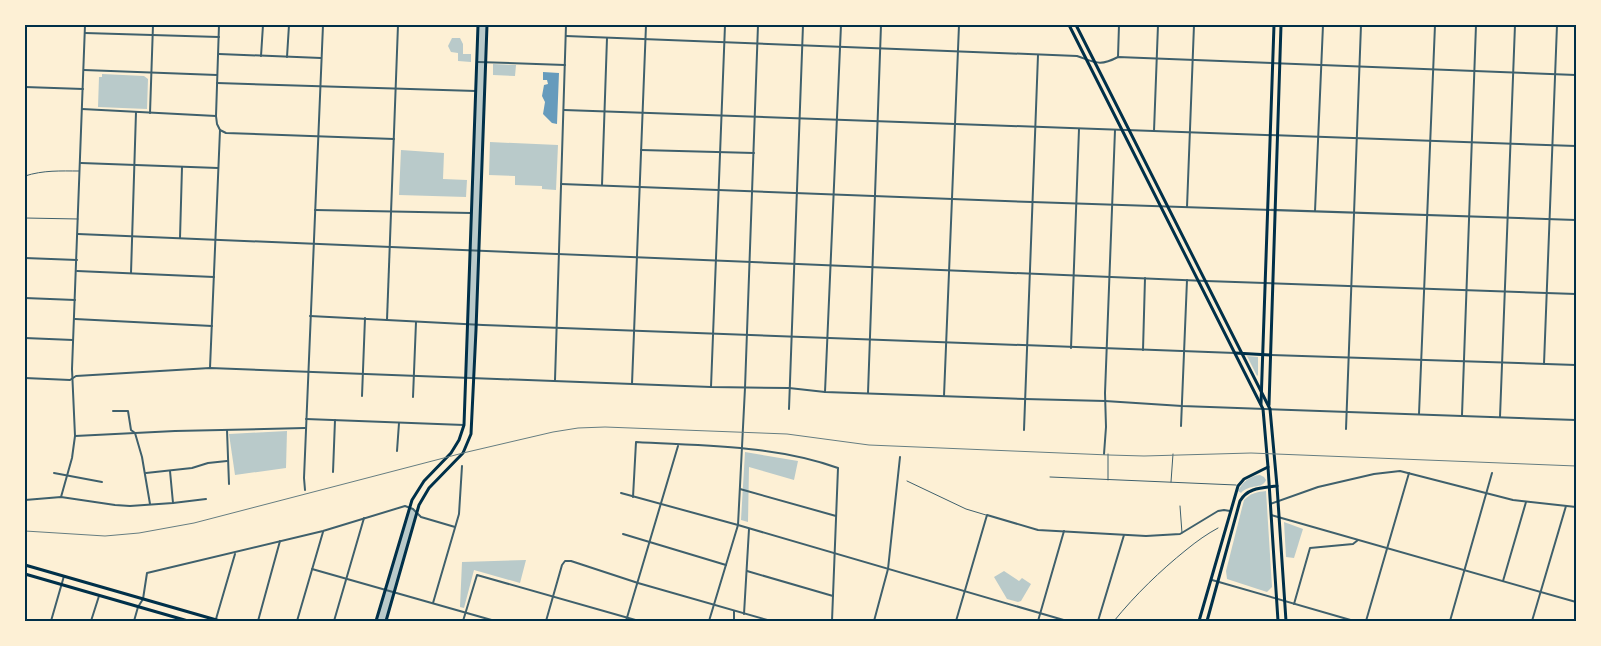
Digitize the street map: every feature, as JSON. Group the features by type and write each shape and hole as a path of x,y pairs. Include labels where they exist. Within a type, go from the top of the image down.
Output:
{"main road":[{"path":"376,621 409,506 419,487 455,446 464,425 478,25"},
{"path":"386,621 423,498 429,488 458,460 466,448 472,427 487,25"},
{"path":"1069,25 1262,407"},
{"path":"1076,25 1269,407"},
{"path":"1274,25 1262,355 1262,407 1268,467 1278,621"},
{"path":"1281,25 1269,407 1277,486 1286,621"},
{"path":"1235,354 1270,355"},
{"path":"1199,621 1238,486 1244,479 1268,467"},
{"path":"1207,621 1240,500 1243,495 1254,489 1277,486"},
{"path":"25,565 217,621"},
{"path":"25,574 188,621"}],"street":[{"path":"61,497 72,458 75,436 72,377 85,25"},
{"path":"150,113 153,25"},
{"path":"210,368 220,130 216,116 219,25"},
{"path":"261,56 262,25"},
{"path":"287,57 289,25"},
{"path":"305,490 306,419 323,25"},
{"path":"387,320 398,25"},
{"path":"555,381 566,25"},
{"path":"632,384 646,25"},
{"path":"711,387 725,25"},
{"path":"709,621 738,525 745,388 758,25"},
{"path":"789,410 803,25"},
{"path":"825,392 841,25"},
{"path":"868,393 881,25"},
{"path":"944,396 959,25"},
{"path":"1118,57 1119,25"},
{"path":"1154,131 1158,25"},
{"path":"1187,207 1194,25"},
{"path":"1315,211 1323,25"},
{"path":"1346,429 1361,25"},
{"path":"1419,414 1434,25"},
{"path":"1462,416 1476,25"},
{"path":"1500,417 1515,25"},
{"path":"1544,364 1557,25"},
{"path":"85,33 219,37"},
{"path":"566,36 1077,56 1095,63 1107,63 1118,57 1576,75"},
{"path":"602,185 607,38"},
{"path":"218,54 321,58"},
{"path":"1024,430 1038,55"},
{"path":"477,62 565,65"},
{"path":"84,70 217,75"},
{"path":"217,83 320,88 476,91"},
{"path":"25,87 83,89"},
{"path":"82,109 216,116"},
{"path":"564,110 1576,146"},
{"path":"131,273 136,112"},
{"path":"1071,348 1079,129"},
{"path":"220,130 226,133 394,139"},
{"path":"1104,454 1115,130"},
{"path":"640,150 754,153"},
{"path":"80,162 218,168"},
{"path":"180,238 182,167"},
{"path":"561,184 1576,220"},
{"path":"315,210 471,213"},
{"path":"78,234 1187,280 1576,294"},
{"path":"25,258 77,260"},
{"path":"77,271 214,277"},
{"path":"1143,350 1146,278"},
{"path":"1181,426 1187,280"},
{"path":"25,298 75,300"},
{"path":"310,316 556,328 1235,354"},
{"path":"362,396 365,318"},
{"path":"75,319 212,326"},
{"path":"413,397 416,321"},
{"path":"25,338 73,340"},
{"path":"1270,355 1576,365"},
{"path":"25,378 70,380 72,377 210,368 711,387 789,388 825,392 1025,400 1105,401 1182,406 1269,407 1346,412 1576,420"},
{"path":"113,411 128,411 132,430 135,433 142,457 150,505"},
{"path":"306,419 464,425"},
{"path":"332,472 335,420"},
{"path":"397,452 399,423"},
{"path":"75,436 306,428"},
{"path":"227,430 229,484"},
{"path":"633,496 636,442 778,453 838,468 832,621"},
{"path":"627,619 678,445"},
{"path":"874,621 888,570 900,457"},
{"path":"145,473 192,468 208,463 227,461"},
{"path":"433,603 460,507 462,466"},
{"path":"170,471 173,503"},
{"path":"1270,504 1318,487 1374,474 1400,471 1513,500 1576,507"},
{"path":"54,473 102,482"},
{"path":"1366,621 1410,473"},
{"path":"1450,621 1492,473"},
{"path":"740,489 836,516"},
{"path":"621,493 749,528 1067,621"},
{"path":"25,500 61,497 115,505 150,505 206,498"},
{"path":"1503,581 1526,502"},
{"path":"134,621 138,607 143,599 147,573 323,531 409,506 421,517 455,527"},
{"path":"1532,621 1566,506"},
{"path":"956,621 987,516 1038,530 1124,535 1182,534 1218,511 1230,511"},
{"path":"1271,515 1576,602"},
{"path":"334,621 364,518"},
{"path":"744,614 749,528"},
{"path":"297,621 323,531"},
{"path":"1038,621 1064,531"},
{"path":"623,534 726,565"},
{"path":"1098,621 1124,535"},
{"path":"258,621 280,540"},
{"path":"1294,604 1310,548 1353,544 1358,540"},
{"path":"217,621 235,553"},
{"path":"546,621 562,565 565,561 571,561 638,583 770,621"},
{"path":"312,569 495,621"},
{"path":"747,571 833,596"},
{"path":"463,621 477,575 639,621"},
{"path":"51,621 64,576"},
{"path":"1210,580 1354,621"},
{"path":"91,621 99,596"},
{"path":"734,611 734,621"}],"lane":[{"path":"25,176 34,173 80,171"},
{"path":"25,218 78,219"},
{"path":"1108,454 1108,481"},
{"path":"1171,483 1173,454"},
{"path":"1050,477 1238,486"},
{"path":"907,481 966,509 987,516"},
{"path":"1180,506 1182,534"},
{"path":"1114,621 1146,584 1208,533 1218,528"}],"shaded area":[{"path":"478,25 487,25 474,378 466,377"},
{"path":"452,38 460,38 463,44 463,54 471,54 471,62 458,61 458,53 451,52 448,46"},
{"path":"493,64 516,65 515,76 493,75"},
{"path":"102,74 144,76 148,79 147,109 98,107 99,77 102,77"},
{"path":"490,142 558,145 556,190 542,189 542,186 515,185 515,176 489,175"},
{"path":"401,150 444,153 443,179 467,180 466,197 399,195"},
{"path":"1247,356 1258,357 1257,376"},
{"path":"287,431 286,468 235,475 229,434"},
{"path":"745,452 798,461 794,480 749,467 748,522 741,520"},
{"path":"1260,475 1266,480 1262,485 1248,488 1241,493 1238,491 1247,480"},
{"path":"1266,491 1272,587 1267,592 1227,579 1226,571 1244,500 1254,493"},
{"path":"409,506 417,513 386,621 376,621"},
{"path":"1284,522 1303,529 1294,558 1286,557"},
{"path":"526,560 520,583 474,570 464,608 460,607 462,562"},
{"path":"1004,571 1019,581 1022,578 1031,584 1021,601 1007,599 994,577"}],"water":[{"path":"543,72 559,73 557,124 552,123 543,114 545,102 542,96 544,85 548,84 547,80 543,80"}],"railway":[{"path":"25,531 105,536 139,533 194,523 463,453 578,428 605,427 787,434 869,445 1109,455 1251,453 1576,466"}]}
